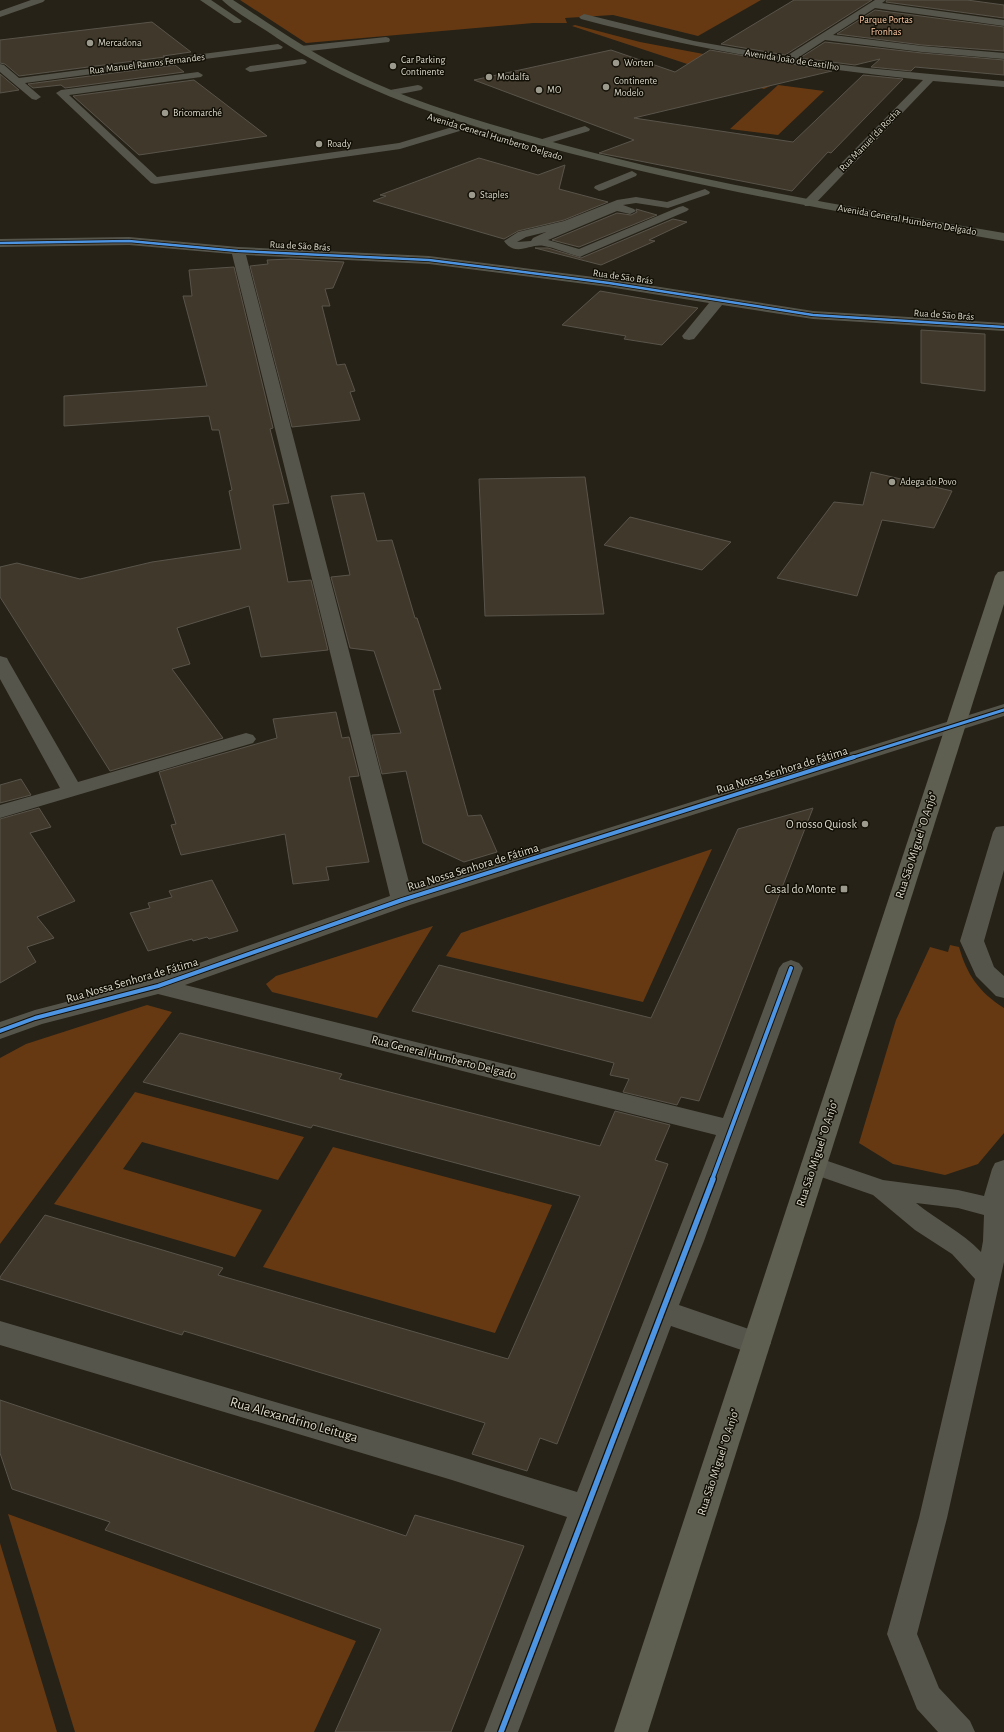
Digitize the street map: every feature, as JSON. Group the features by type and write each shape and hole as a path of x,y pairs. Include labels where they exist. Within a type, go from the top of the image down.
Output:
{"main road":[{"path":"205,0 244,26"},
{"name":"Avenida General Humberto Delgado","path":"227,0 301,48 348,75 390,93 460,118 543,142 709,183 809,203 1004,237"},
{"path":"264,38 313,70"},
{"name":"Avenida General Humberto Delgado","path":"347,87 386,103 459,128 560,157 710,193 764,203 809,203"},
{"name":"Rua São Miguel \"O Anjo\"","path":"631,1732 954,727 1004,576"}],"street":[{"path":"0,14 40,0"},
{"path":"787,60 877,3 1004,23"},
{"name":"Avenida João de Castilho","path":"584,17 685,42 787,60 1004,84"},
{"path":"824,37 922,49 1004,56"},
{"name":"Rua Manuel Ramos Fernandes","path":"17,81 278,47"},
{"path":"0,67 36,97"},
{"name":"Rua Manuel da Rocha","path":"809,203 930,77"},
{"name":"Rua de São Brás","path":"0,243 129,241 238,251 429,260 609,283 813,315 1004,327"},
{"path":"238,251 402,900"},
{"path":"689,336 719,300"},
{"path":"0,662 72,791"},
{"name":"Rua Nossa Senhora de Fátima","path":"0,1031 35,1018 158,986 402,900 1004,710"},
{"path":"0,812 246,739"},
{"path":"1004,832 972,941 984,971 1004,990"},
{"path":"501,1732 690,1241 730,1129 791,968"},
{"name":"Rua General Humberto Delgado","path":"158,986 730,1129"},
{"path":"662,1311 756,1343"},
{"name":"Rua Alexandrino Leituga","path":"0,1333 452,1466 587,1509"}],"lane":[{"path":"301,48 386,40"},
{"path":"179,60 198,75 62,93 155,181 400,146 459,128"},
{"path":"250,69 302,62"},
{"path":"390,93 418,88"},
{"path":"543,142 585,129"},
{"path":"439,144 468,135"},
{"path":"599,188 632,174"},
{"path":"537,240 580,253 658,219 710,193"},
{"path":"630,211 616,207 537,240 538,243 532,246 514,245 510,241 522,234 567,224 621,202 636,200 668,205 710,193"},
{"path":"645,215 658,219"},
{"path":"581,222 593,226"},
{"path":"609,230 622,234"},
{"path":"813,1165 882,1189 958,1199 1000,1210"},
{"path":"959,1732 928,1698 902,1634 933,1518 996,1241 1000,1210 996,1193 1004,1169"},
{"path":"882,1189 924,1223 961,1247 988,1275"},
{"path":"958,1199 983,1217 996,1241"}],"shaded area":[{"path":"240,0 761,0 698,36 613,15 565,18 567,23 533,23 306,43"},
{"path":"575,25 640,42 766,66 783,80 764,89 572,26"},
{"path":"778,85 824,91 778,135 730,129"},
{"path":"712,849 643,1002 446,956 461,933"},
{"path":"433,926 377,1018 272,992 266,984 276,976"},
{"path":"950,945 959,947 966,966 975,982 988,996 1004,1008 1004,1133 978,1164 945,1175 893,1164 859,1143 896,1020 930,947 948,952"},
{"path":"147,1005 172,1012 0,1244 0,1058 26,1044"},
{"path":"135,1092 304,1137 278,1180 142,1142 123,1169 262,1210 235,1257 54,1204"},
{"path":"333,1147 552,1205 495,1333 263,1267"},
{"path":"8,1514 356,1641 314,1732 75,1732"},
{"path":"0,1543 57,1732 0,1732"}],"building":[{"path":"794,0 872,0 785,55 721,44"},
{"path":"887,0 967,0 1004,5 1004,18 886,2"},
{"name":"Parque Portas Fronhas","path":"875,10 1004,27 1004,51 922,45 837,34"},
{"name":"Mercadona","path":"152,22 191,52 163,56 165,57 19,76 5,64 0,63 0,40"},
{"path":"825,42 922,53 1004,60 1004,75 915,67 911,71 871,67 880,59 855,65 800,58"},
{"path":"611,50 675,72 710,50 832,71 634,118 793,142 863,75 903,79 831,153 828,152 792,191 599,153 634,140 474,80"},
{"path":"175,65 184,72 65,88 61,85 33,88 28,84"},
{"path":"0,74 19,90 0,93"},
{"name":"Bricomarché","path":"194,80 267,136 139,155 73,96"},
{"name":"Staples","path":"479,158 538,175 565,165 559,189 608,202 564,220 518,231 504,239 373,201 386,196 380,195"},
{"path":"636,209 657,215 579,247 552,240 617,213 631,215 637,212"},
{"path":"673,219 687,222 649,240 655,241 601,265 535,248 548,248 581,258"},
{"path":"290,259 344,262 333,288 325,289 330,306 322,306 337,365 345,364 355,391 350,392 360,420 292,427 250,266 268,264 267,260"},
{"path":"234,267 273,428 270,429 289,503 273,505 288,582 311,580 328,650 261,657 249,606 177,628 190,664 172,669 223,738 110,771 0,597 0,567 17,563 80,579 152,562 241,549 229,491 232,490 219,430 212,430 209,416 64,426 64,396 207,386 183,296 192,296 189,270"},
{"path":"600,291 698,308 662,345 624,339 626,336 562,325"},
{"path":"921,330 985,334 985,391 921,383"},
{"path":"871,472 952,491 934,528 882,520 857,596 777,578 834,502 863,505"},
{"path":"585,477 604,614 485,616 479,479"},
{"path":"364,493 377,541 392,540 415,618 417,618 441,689 433,690 468,816 481,815 497,852 464,862 423,843 406,771 382,774 372,735 401,733 374,651 350,648 331,577 350,575 331,496"},
{"path":"630,517 731,542 702,570 604,545"},
{"path":"336,712 342,738 349,737 359,776 349,777 369,862 326,867 329,880 293,884 285,834 181,855 171,825 176,824 159,772 277,738 273,719"},
{"path":"21,779 31,795 0,803 0,785"},
{"path":"39,808 51,827 30,833 75,901 37,917 54,938 27,947 36,962 0,983 0,819"},
{"path":"813,808 699,1101 681,1097 677,1105 623,1092 629,1079 610,1075 614,1063 412,1011 439,965 651,1018 738,829"},
{"path":"212,880 238,931 209,939 207,937 193,941 192,939 148,951 130,913 150,908 148,903 172,897 169,891"},
{"path":"180,1033 342,1074 339,1079 600,1146 615,1111 670,1125 655,1160 668,1164 557,1444 540,1438 527,1471 472,1454 485,1423 184,1331 182,1335 0,1279 45,1215 223,1268 218,1275 508,1359 580,1196 313,1125 311,1128 143,1082"},
{"path":"0,1400 406,1536 415,1515 524,1546 451,1732 335,1732 381,1629 105,1530 110,1522 12,1489 0,1453"}],"cycle path":[{"path":"0,243 129,241 238,251 429,260 609,283 813,315 1004,327"},
{"path":"0,1031 35,1018 158,986 402,900 1004,710"},
{"path":"501,1732 690,1241 791,968"}],"place":[{"name":"Mercadona","path":"90,43"},
{"name":"Worten","path":"616,63"},
{"name":"Car Parking Continente","path":"393,66"},
{"name":"Modalfa","path":"489,77"},
{"name":"Continente Modelo","path":"606,87"},
{"name":"MO","path":"539,90"},
{"name":"Bricomarché","path":"165,113"},
{"name":"Roady","path":"319,144"},
{"name":"Staples","path":"472,195"},
{"name":"Adega do Povo","path":"892,482"},
{"name":"O nosso Quiosk","path":"865,824"},
{"name":"Casal do Monte","path":"844,889"}]}
